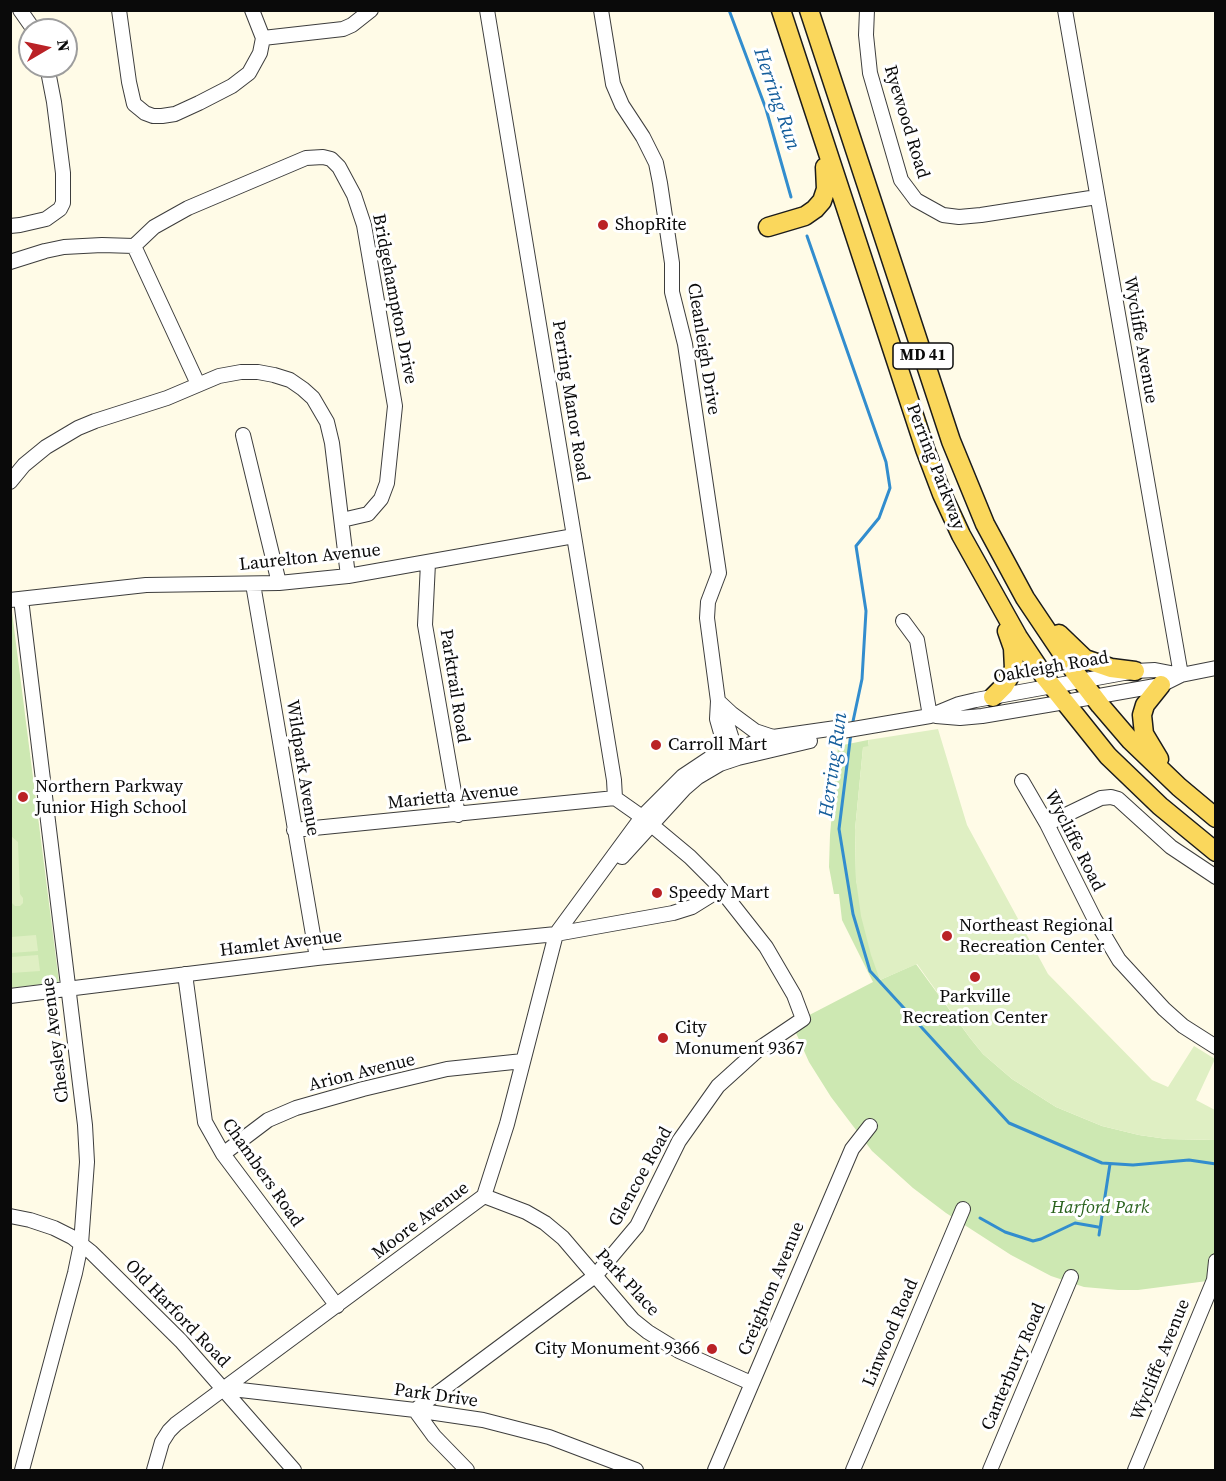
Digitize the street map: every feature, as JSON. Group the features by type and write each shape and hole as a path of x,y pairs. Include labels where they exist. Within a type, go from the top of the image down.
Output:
{"main road":[{"name":"Perring Parkway","path":"781,10 925,449 942,494 979,569 1018,637 1052,686 1108,756 1160,806 1215,852"},
{"name":"Perring Parkway","path":"809,10 951,441 985,524 1025,598 1094,697 1130,740 1215,818"},
{"path":"768,227 806,216 822,201 826,189 826,174 820,129"},
{"path":"979,569 1007,631 1014,659 1014,669 1010,677 993,697"},
{"path":"1025,598 1073,650 1085,659 1111,668 1135,671"},
{"path":"1161,685 1144,705 1142,725 1149,744 1179,787"}],"street":[{"path":"119,10 132,96 139,110 153,116 175,114 243,78 254,65 260,53 263,38 252,10"},
{"path":"263,38 343,29 371,10"},
{"name":"Perring Manor Road","path":"487,10 614,780 615,798"},
{"name":"Cleanleigh Drive","path":"601,10 613,84 622,105 643,137 656,164 660,183 672,263 672,292 685,344 719,573 708,602 707,618 718,701 717,719 732,755"},
{"name":"Ryewood Road","path":"867,10 866,35 870,72 901,180 916,200 944,215 958,217 1097,197"},
{"name":"Wycliffe Avenue","path":"1065,10 1181,675"},
{"path":"10,226 46,219 60,209 63,203 63,173 49,78"},
{"name":"Bridgehampton Drive","path":"134,246 148,232 171,217 306,158 331,159 339,167 354,195 364,225 395,406 387,483 381,499 368,514 342,520"},
{"path":"10,262 45,250 93,245 134,246 198,384"},
{"path":"10,482 34,456 95,420 166,398 219,376 241,372 274,375 303,389 313,398 327,422 332,443 348,576"},
{"path":"243,435 279,583"},
{"name":"Laurelton Avenue","path":"16,600 146,585 279,583 348,576 574,536"},
{"name":"Parktrail Road","path":"428,563 425,625 458,815"},
{"name":"Wildpark Avenue","path":"253,584 317,957"},
{"name":"Chesley Avenue","path":"16,600 68,989 87,1153 81,1244 22,1470"},
{"path":"903,621 917,640 930,716"},
{"name":"Oakleigh Road","path":"930,716 960,718 981,716 1065,702 1161,685 1181,675 1215,668"},
{"name":"Oakleigh Road","path":"732,755 837,735 842,731 930,716 959,704 1081,680 1155,670 1181,675"},
{"path":"718,701 755,731 773,738"},
{"name":"Oakleigh Road","path":"646,821 698,777 732,755 773,738 836,728 842,731"},
{"name":"Wycliffe Road","path":"1022,781 1047,824 1082,896 1119,960 1184,1026 1215,1047"},
{"path":"1047,824 1101,798 1112,797 1118,799 1171,847 1215,877"},
{"path":"615,798 690,856 721,889"},
{"name":"Marietta Avenue","path":"294,830 615,798"},
{"name":"Moore Avenue","path":"154,1470 162,1442 169,1431 223,1388 484,1196 490,1183 524,1061 556,934 595,883 609,872 646,821"},
{"name":"Hamlet Avenue","path":"10,996 317,957 556,934 674,914 692,907 721,889"},
{"name":"Glencoe Road","path":"415,1410 596,1276 637,1226 679,1141 718,1086 760,1048 803,1019 794,995 766,947 721,889"},
{"name":"Chambers Road","path":"185,974 202,1112 210,1132 223,1154 337,1306"},
{"name":"Arion Avenue","path":"223,1154 268,1120 296,1108 447,1069 524,1061"},
{"name":"Creighton Avenue","path":"715,1470 852,1149 870,1126"},
{"name":"Park Place","path":"484,1196 526,1212 545,1223 563,1238 633,1320 648,1332 679,1351 752,1383"},
{"name":"Linwood Road","path":"853,1470 963,1209"},
{"name":"Old Harford Road","path":"10,1216 54,1228 81,1244 119,1277 223,1388 291,1469"},
{"name":"Wycliffe Avenue","path":"1135,1470 1214,1280 1215,1261"},
{"name":"Canterbury Road","path":"990,1470 1071,1277"},
{"name":"Park Drive","path":"223,1388 457,1416 549,1437 636,1470"},
{"path":"415,1410 434,1436 467,1470"}],"green space":[{"name":"Northern Parkway Junior High School","path":"10,612 12,612 59,982 11,988"},
{"name":"Northeast Regional Recreation Center","path":"938,729 967,825 1048,974 1152,1080 1168,1087 1194,1046 1215,1059 1196,1100 1215,1110 1215,1140 1167,1139 1139,1135 1102,1126 1056,1107 1012,1079 983,1054 917,964 880,980 861,916 856,880 855,830 863,747 869,746 868,740"},
{"name":"Harford Park","path":"868,740 869,747 863,748 855,830 856,880 880,980 916,964 983,1054 1012,1079 1056,1107 1102,1126 1139,1135 1167,1139 1215,1140 1215,1280 1138,1290 1118,1290 1084,1287 1051,1276 1011,1255 946,1213 913,1188 872,1151 831,1097 809,1062 792,1024 873,982 842,920 839,894 834,894 829,867 838,746"},
{"path":"11,836 18,842 20,894 23,898 20,906 15,906 11,902"},
{"path":"36,935 38,951 11,953 11,937"},
{"path":"38,955 40,971 11,973 11,957"}],"waterway":[{"name":"Herring Run","path":"729,10 766,109 791,197"},
{"name":"Herring Run","path":"807,236 886,462 890,488 879,518 856,546 866,611 862,679 852,726"},
{"name":"Herring Run","path":"851,733 839,829 853,914 870,971 1009,1123 1102,1163 1133,1165 1189,1160 1216,1164"},
{"path":"1099,1235 1110,1164"},
{"path":"980,1218 1005,1232 1033,1241 1075,1223 1098,1227"}],"place":[{"name":"ShopRite","path":"603,225"},
{"name":"Carroll Mart","path":"656,745"},
{"name":"Northern Parkway Junior High School","path":"23,797"},
{"name":"Speedy Mart","path":"657,893"},
{"name":"Northeast Regional Recreation Center","path":"947,936"},
{"name":"Parkville Recreation Center","path":"975,977"},
{"name":"City Monument 9367","path":"663,1038"},
{"name":"City Monument 9366","path":"712,1349"}]}
